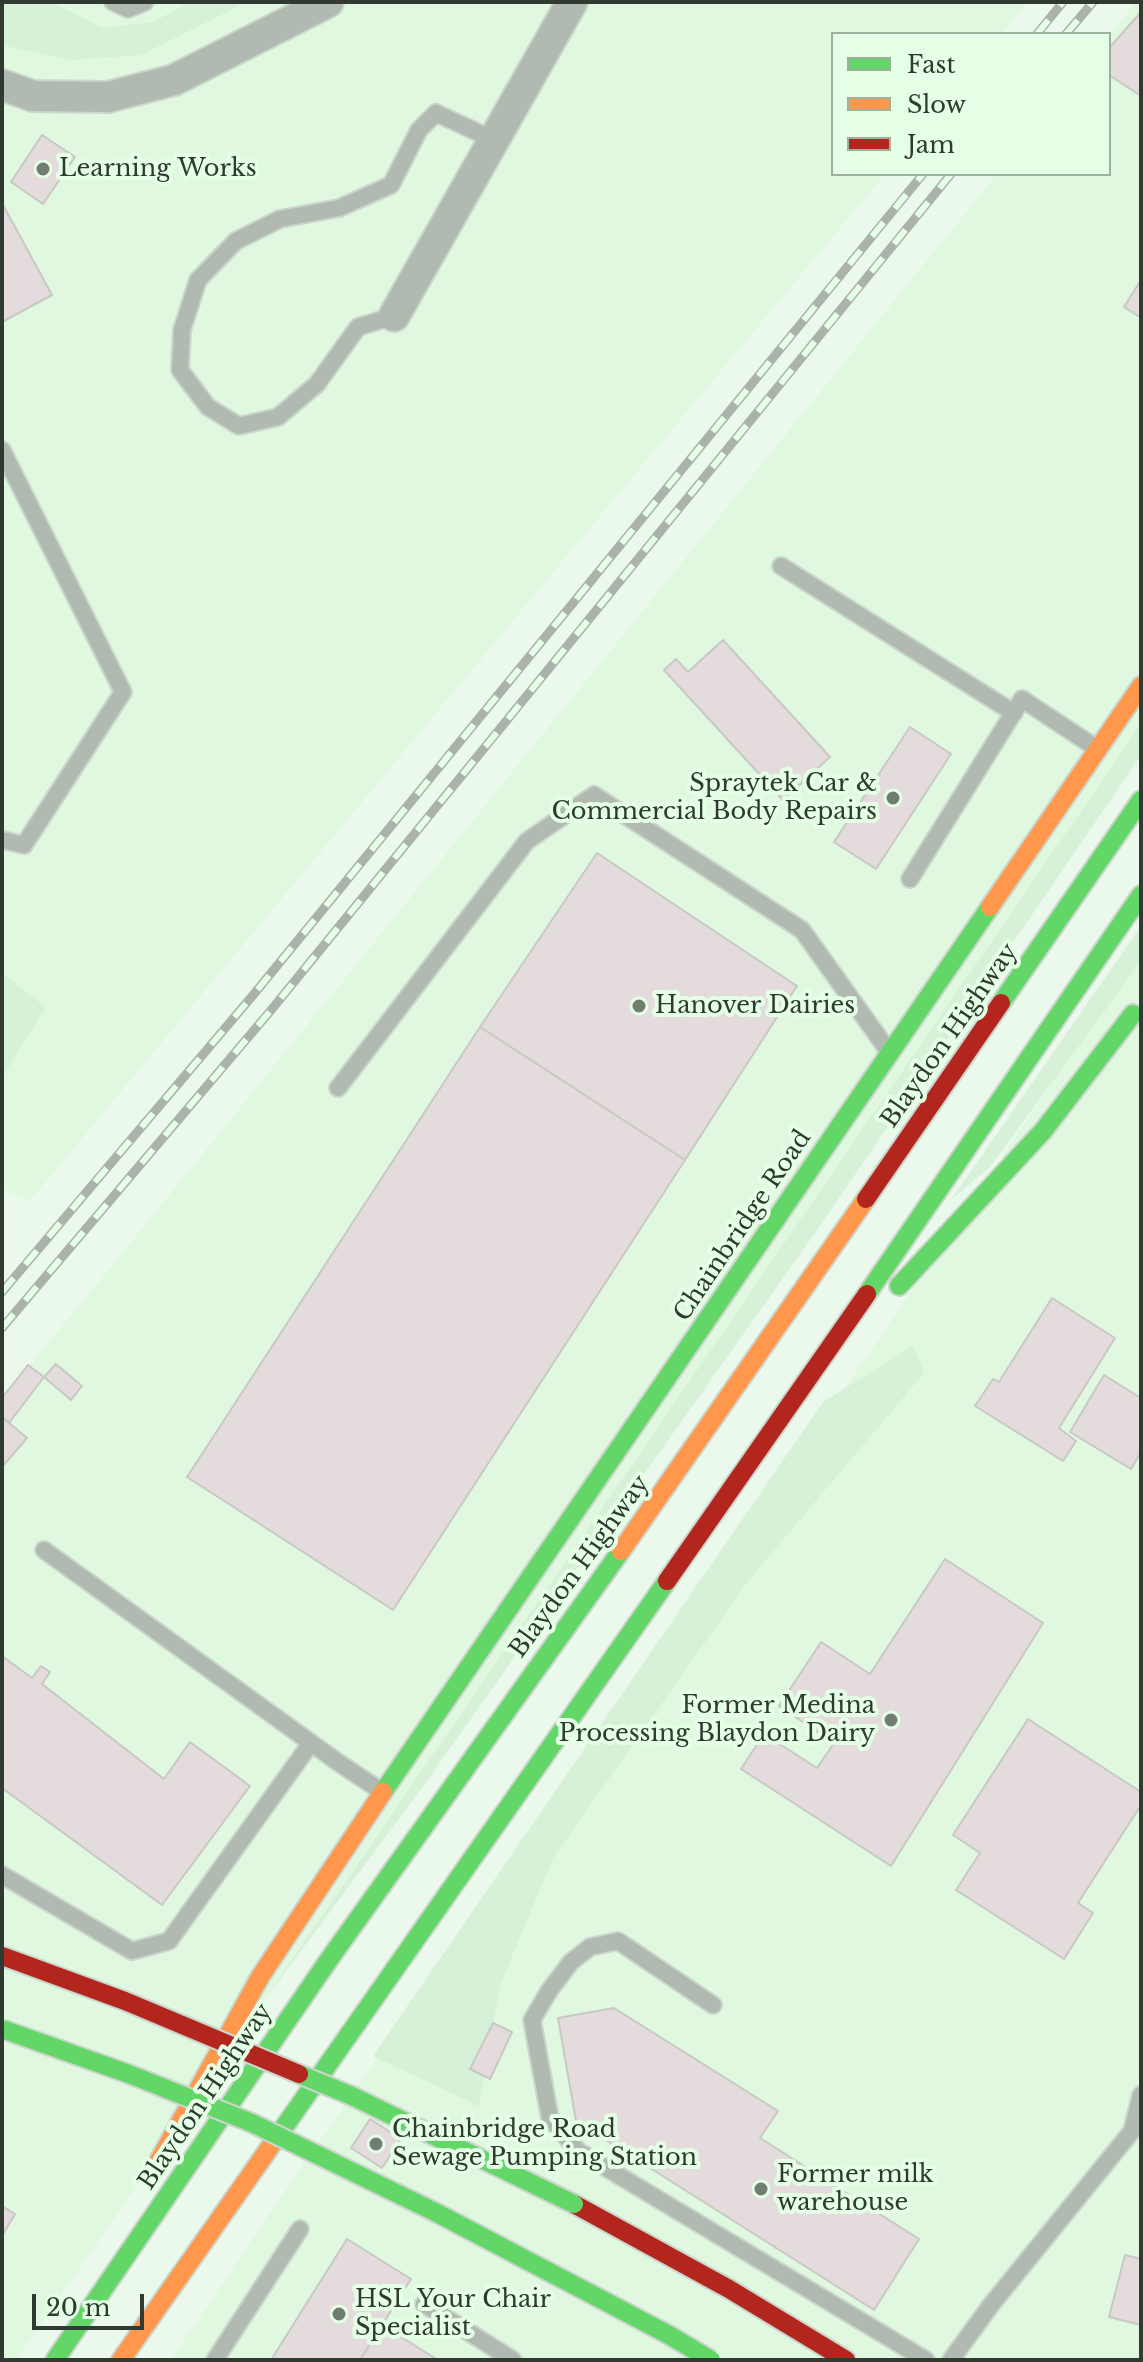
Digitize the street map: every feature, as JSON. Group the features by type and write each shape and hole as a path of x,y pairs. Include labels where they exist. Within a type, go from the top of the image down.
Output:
{"main road":[{"name":"Chainbridge Road","path":"140,2196 260,1977 383,1792 1141,686"},
{"name":"Blaydon Highway","path":"53,2360 328,1961 688,1457 1141,800"},
{"path":"121,2360 794,1400 1141,895"},
{"path":"794,1400 1043,1131 1138,1013"},
{"path":"2,1956 125,2001 352,2096 574,2204 729,2289 846,2360"},
{"path":"2,2029 129,2074 252,2123 435,2212 711,2360"},
{"path":"53,2360 117,2237"}],"street":[{"path":"2,85 33,96 108,97 174,80 328,2"},
{"path":"394,316 572,2"}],"lane":[{"path":"113,2 128,9 145,2"},
{"path":"394,316 358,327 317,384 278,417 239,426 208,407 180,370 182,330 198,280 236,241 280,219 339,208 391,185 419,130 436,113 494,140"},
{"path":"2,450 123,692 24,845 2,840"},
{"path":"781,566 1014,713"},
{"path":"910,879 1022,699 1098,749"},
{"path":"338,1088 527,841 594,795 802,930 890,1053"},
{"path":"44,1550 383,1792"},
{"path":"2,1875 132,1951 169,1941 311,1743"},
{"path":"713,2005 618,1941 590,1947 571,1962 532,2020 550,2118 578,2151 926,2360"},
{"path":"951,2360 991,2305 1132,2131 1141,2095"},
{"path":"215,2360 300,2229"},
{"path":"424,2304 513,2360"}],"shaded area":[{"path":"2,2 1028,2 1003,32 831,32 831,176 883,176 29,1202 2,1188 2,1078 46,1007 2,973"},
{"path":"2,2 52,2 102,28 153,22 190,2 246,2 140,55 70,60 2,45"},
{"path":"1136,2 1141,2 1141,740 16,2360 2,2360 2,1398 995,176 1111,176 1111,33"},
{"path":"1141,724 1141,755 822,1223 419,1792 263,2002"},
{"path":"1141,926 1141,961 990,1167 951,1200"},
{"path":"1141,951 1141,2360 171,2360 280,2198 875,1345"},
{"path":"2,973 46,1007 2,1078"},
{"path":"913,1346 924,1373 748,1581 553,1858 500,1985 479,2106 373,2056 823,1402"}],"building":[{"path":"1141,12 1141,96 1111,76 1111,46"},
{"name":"Learning Works","path":"42,135 75,157 43,204 11,182"},
{"path":"2,203 52,295 2,322"},
{"path":"1141,280 1141,318 1124,307"},
{"path":"723,640 830,757 783,800 664,670 676,659 688,672"},
{"name":"Spraytek Car & Commercial Body Repairs","path":"910,727 951,754 876,869 834,842"},
{"name":"Hanover Dairies","path":"597,853 797,986 685,1160 480,1027"},
{"path":"480,1027 685,1160 393,1610 187,1477"},
{"path":"1052,1298 1115,1338 1059,1428 1076,1441 1063,1461 975,1406 993,1379 999,1382"},
{"path":"56,1364 82,1386 71,1400 44,1377"},
{"path":"28,1365 44,1377 9,1423 2,1417 2,1398"},
{"path":"1104,1375 1141,1398 1141,1452 1131,1469 1070,1432"},
{"path":"2,1417 27,1438 2,1467"},
{"name":"Former Medina Processing Blaydon Dairy","path":"945,1559 1043,1623 891,1866 741,1769 764,1734 817,1768 834,1743 779,1706 821,1642 870,1674"},
{"path":"2,1656 32,1678 41,1666 50,1672 42,1684 164,1779 190,1742 250,1786 162,1905 2,1788"},
{"path":"1028,1719 1141,1792 1141,1805 1078,1903 1093,1913 1064,1959 956,1890 980,1853 953,1835"},
{"name":"Former milk warehouse","path":"614,2008 778,2111 760,2138 919,2239 874,2310 576,2121 558,2018"},
{"path":"493,2023 512,2032 490,2079 470,2069"},
{"name":"Chainbridge Road Sewage Pumping Station","path":"370,2119 401,2139 382,2168 351,2148"},
{"path":"2,2206 15,2214 2,2236"},
{"path":"347,2239 411,2279 360,2360 271,2360"},
{"path":"1125,2255 1141,2259 1141,2325 1109,2317"},
{"path":"382,2325 438,2360 360,2360"}],"railway":[{"path":"1039,32 1063,2"},
{"path":"1068,32 1093,2"},
{"path":"2,1292 254,994 921,176"},
{"path":"2,1328 272,1009 949,176"}],"traffic: fast":[{"path":"1001,1003 1141,800"},
{"path":"867,1294 1141,895"},
{"path":"383,1792 990,907"},
{"path":"899,1286 1043,1131 1133,1014"},
{"path":"55,2360 328,1961 621,1551"},
{"path":"275,2140 667,1581"},
{"path":"2,2029 129,2074 252,2123 435,2212 711,2360"},
{"path":"299,2074 352,2096 574,2204"}],"traffic: slow":[{"path":"990,907 1141,686"},
{"path":"621,1551 866,1199"},
{"path":"151,2175 260,1977 383,1792"},
{"path":"121,2360 275,2140"}],"traffic: jam":[{"path":"866,1199 1001,1003"},
{"path":"667,1581 867,1294"},
{"path":"2,1956 125,2001 299,2074"},
{"path":"574,2204 729,2289 846,2360"}],"place":[{"name":"Learning Works","path":"43,169"},
{"name":"Spraytek Car & Commercial Body Repairs","path":"893,798"},
{"name":"Hanover Dairies","path":"639,1006"},
{"name":"Former Medina Processing Blaydon Dairy","path":"891,1720"},
{"name":"Chainbridge Road Sewage Pumping Station","path":"376,2144"},
{"name":"Former milk warehouse","path":"761,2189"},
{"name":"HSL Your Chair Specialist","path":"339,2314"}]}
